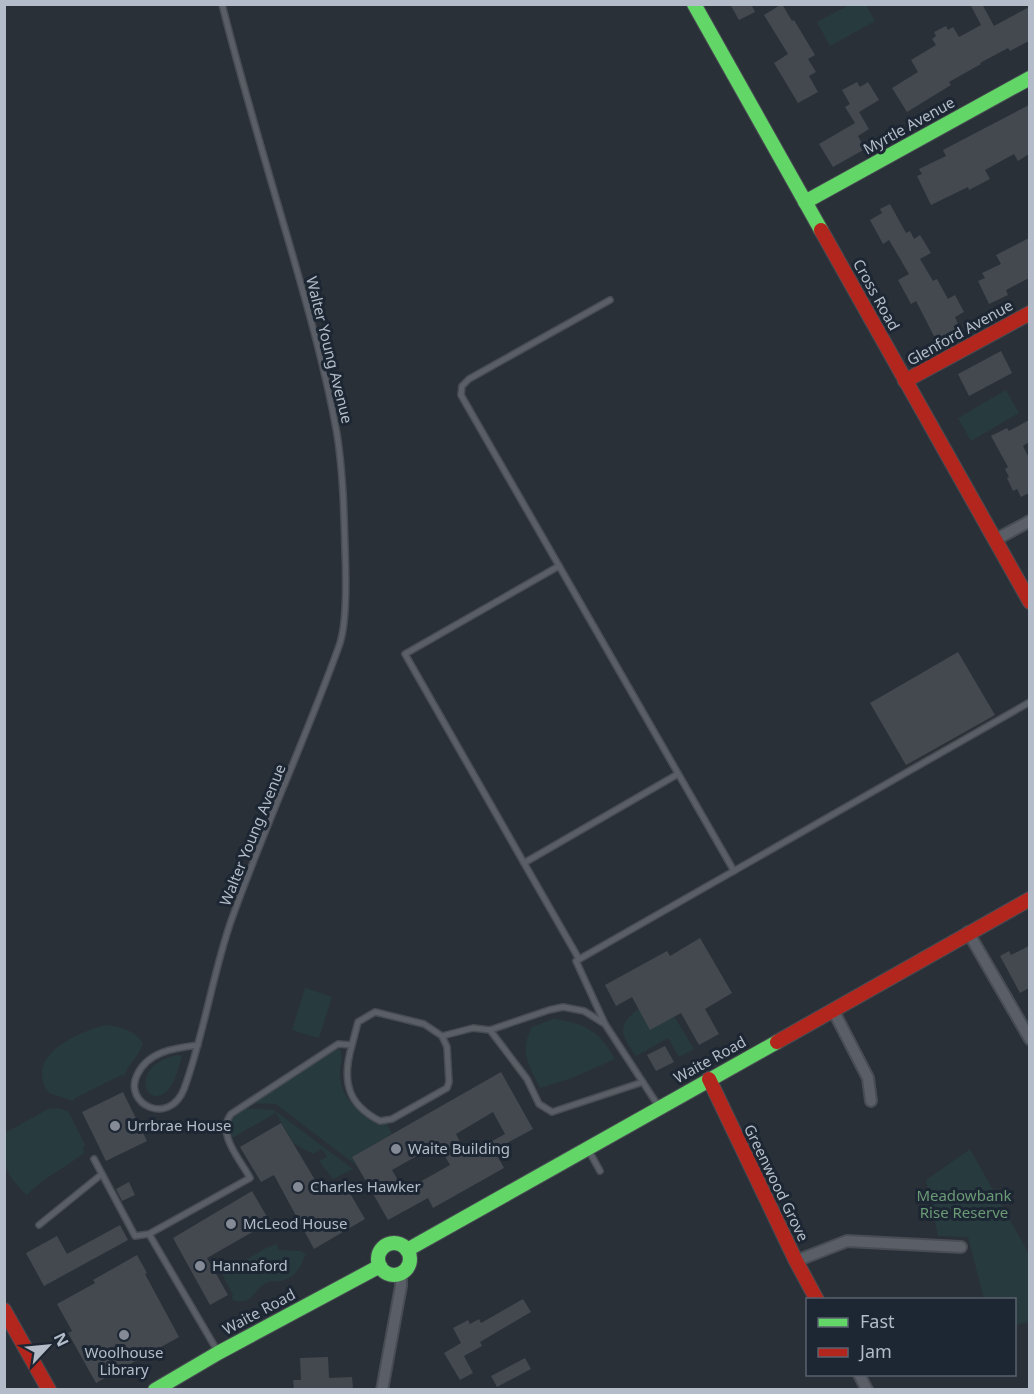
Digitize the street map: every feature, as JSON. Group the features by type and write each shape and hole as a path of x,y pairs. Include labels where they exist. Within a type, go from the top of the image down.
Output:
{"main road":[{"name":"Cross Road","path":"694,4 1029,602"},
{"name":"Myrtle Avenue","path":"805,202 1029,78"},
{"name":"Glenford Avenue","path":"905,381 1029,313"},
{"name":"Waite Road","path":"407,1250 1029,899"},
{"name":"Greenwood Grove","path":"709,1079 796,1261 816,1298"},
{"path":"399,1244 407,1250 409,1261 405,1270 400,1273 390,1274 380,1266 378,1256 384,1246 399,1244"},
{"name":"Waite Road","path":"155,1389 380,1266"},
{"path":"4,1310 49,1389"}],"street":[{"path":"995,540 1029,521"},
{"path":"968,932 1029,1039"},
{"path":"833,1010 868,1078 872,1101"},
{"path":"796,1261 847,1241 961,1247"},
{"path":"382,1389 401,1286 400,1273"},
{"path":"864,1383 877,1389"}],"lane":[{"name":"Walter Young Avenue","path":"198,1045 161,1052 142,1066 135,1079 135,1085 137,1093 147,1107 153,1110 167,1108 179,1099 198,1045 230,925 256,853 286,785 341,640 346,574 344,510 337,436 320,352 222,4"},
{"path":"610,300 462,386 461,395 734,871"},
{"path":"559,566 405,654 579,959"},
{"path":"659,1107 623,1056 605,1024 576,961 1029,702"},
{"path":"524,863 678,774"},
{"path":"442,1036 473,1028 490,1030 563,1007 584,1011 605,1024"},
{"path":"375,1012 424,1024 442,1036 447,1047 449,1082 447,1088 392,1119 380,1122 363,1111 348,1089 347,1064 352,1045 358,1022 375,1012"},
{"path":"490,1030 526,1079 539,1104 552,1112 643,1082"},
{"path":"94,1159 135,1236 149,1234 250,1178 227,1137 225,1125 231,1114 338,1044 352,1045"},
{"path":"587,1148 600,1171"},
{"path":"39,1225 102,1174"},
{"path":"149,1234 218,1353"}],"green space":[{"path":"849,5 866,5 875,21 830,46 817,22"},
{"path":"1006,390 1019,413 971,441 958,418"},
{"path":"305,988 332,997 319,1038 292,1030"},
{"path":"639,1009 674,1016 694,1049 679,1057 668,1038 636,1056 627,1043 623,1031 626,1020"},
{"path":"553,1019 574,1023 590,1030 597,1035 615,1059 572,1078 540,1088 527,1058 526,1043 532,1027"},
{"path":"106,1025 127,1030 143,1043 124,1076 121,1075 73,1101 49,1093 42,1076 43,1066 48,1057 65,1042 86,1031"},
{"path":"335,1048 340,1049 341,1052 340,1077 345,1094 363,1114 387,1124 392,1134 352,1157 357,1166 276,1104 249,1103"},
{"path":"177,1055 182,1056 172,1084 160,1096 153,1096 148,1092 146,1085 152,1068 161,1061"},
{"path":"57,1108 68,1111 85,1145 84,1153 40,1183 27,1195 6,1167 5,1133 48,1109"},
{"path":"240,1108 274,1110 353,1169 333,1179 319,1161 327,1157 322,1149 313,1154 293,1143 276,1113 232,1138 229,1125"},
{"name":"Meadowbank Rise Reserve","path":"970,1149 1029,1254 1029,1322 1016,1325 1016,1298 984,1298 968,1237 938,1236 926,1180"},
{"path":"276,1244 279,1250 300,1251 306,1254 297,1271 281,1281 265,1283 248,1300 232,1300 233,1295 222,1274"}],"building":[{"path":"730,4 751,4 755,12 739,20"},
{"path":"782,4 815,55 808,59 816,72 809,76 818,92 798,103 774,63 788,54 764,15"},
{"path":"970,4 982,4 994,26 1029,7 1029,41 1010,51 1008,48 980,63 949,82 951,85 907,112 892,88 918,72 911,60 936,45 932,39 936,36 934,32 946,26 948,30 953,27 959,37 981,25"},
{"path":"857,82 860,87 868,82 879,100 859,112 869,129 858,136 865,149 833,167 819,144 855,123 845,107 850,104 842,90"},
{"path":"1029,105 1029,154 1018,161 1014,154 985,170 990,179 931,205 917,176 922,174 919,169 946,156 943,150"},
{"path":"890,204 906,233 910,231 914,239 920,235 931,253 920,259 933,281 937,279 948,299 955,295 964,312 955,317 960,328 936,340 916,301 911,304 898,280 909,274 889,240 883,244 870,220 882,213 880,209"},
{"path":"1029,238 1029,278 1006,290 1008,295 989,304 978,281 985,278 982,273 1001,264 996,255"},
{"path":"1001,351 1012,373 969,396 958,374"},
{"path":"1029,420 1029,442 1023,446 1029,458 1029,493 1021,497 1017,489 1013,491 1005,469 1008,467 991,436 1007,428 1009,431"},
{"path":"958,652 995,715 906,765 870,703"},
{"path":"700,938 732,993 705,1009 719,1034 699,1045 681,1013 650,1030 632,997 616,1006 605,985 667,951 670,956"},
{"path":"1029,946 1029,988 1020,993 1000,956 1009,951 1011,955"},
{"path":"665,1046 674,1062 656,1071 647,1055"},
{"name":"Waite Building","path":"501,1072 533,1129 494,1150 504,1168 433,1208 428,1198 388,1220 352,1157","holes":["493,1112 505,1134 467,1155 456,1134","438,1144 450,1165 404,1191 392,1170"]},
{"name":"Urrbrae House","path":"123,1092 147,1141 106,1161 82,1112"},
{"name":"Charles Hawker","path":"281,1123 324,1195 344,1183 365,1219 314,1249 274,1175 261,1182 240,1147"},
{"path":"129,1182 135,1195 122,1201 116,1189"},
{"path":"252,1191 270,1222 207,1258 228,1295 210,1305 173,1238"},
{"path":"120,1225 128,1240 44,1286 26,1253 57,1236 67,1254"},
{"name":"Woolhouse Library","path":"137,1255 179,1337 96,1383 68,1333 72,1331 57,1304 95,1283 93,1280"},
{"path":"523,1299 531,1312 480,1342 482,1346 464,1356 473,1373 460,1380 444,1353 461,1343 453,1328 468,1320 470,1324 479,1319 481,1323"},
{"path":"328,1357 329,1378 352,1377 353,1389 294,1389 293,1380 301,1380 300,1358"},
{"path":"525,1358 531,1369 497,1387 491,1376"}],"traffic: fast":[{"path":"694,4 821,230"},
{"path":"805,202 1030,78"},
{"path":"407,1250 777,1042"},
{"path":"394,1243 405,1248 410,1259 405,1270 394,1275 383,1270 378,1259 383,1248 394,1243"},
{"path":"155,1390 218,1353 380,1266"}],"traffic: jam":[{"path":"821,230 1030,602"},
{"path":"905,381 1030,313"},
{"path":"777,1042 1030,899"},
{"path":"709,1079 816,1298"},
{"path":"4,1310 49,1390"}],"place":[{"name":"Urrbrae House","path":"115,1126"},
{"name":"Waite Building","path":"396,1149"},
{"name":"Charles Hawker","path":"298,1187"},
{"name":"McLeod House","path":"231,1224"},
{"name":"Hannaford","path":"200,1266"},
{"name":"Woolhouse Library","path":"124,1335"}]}
